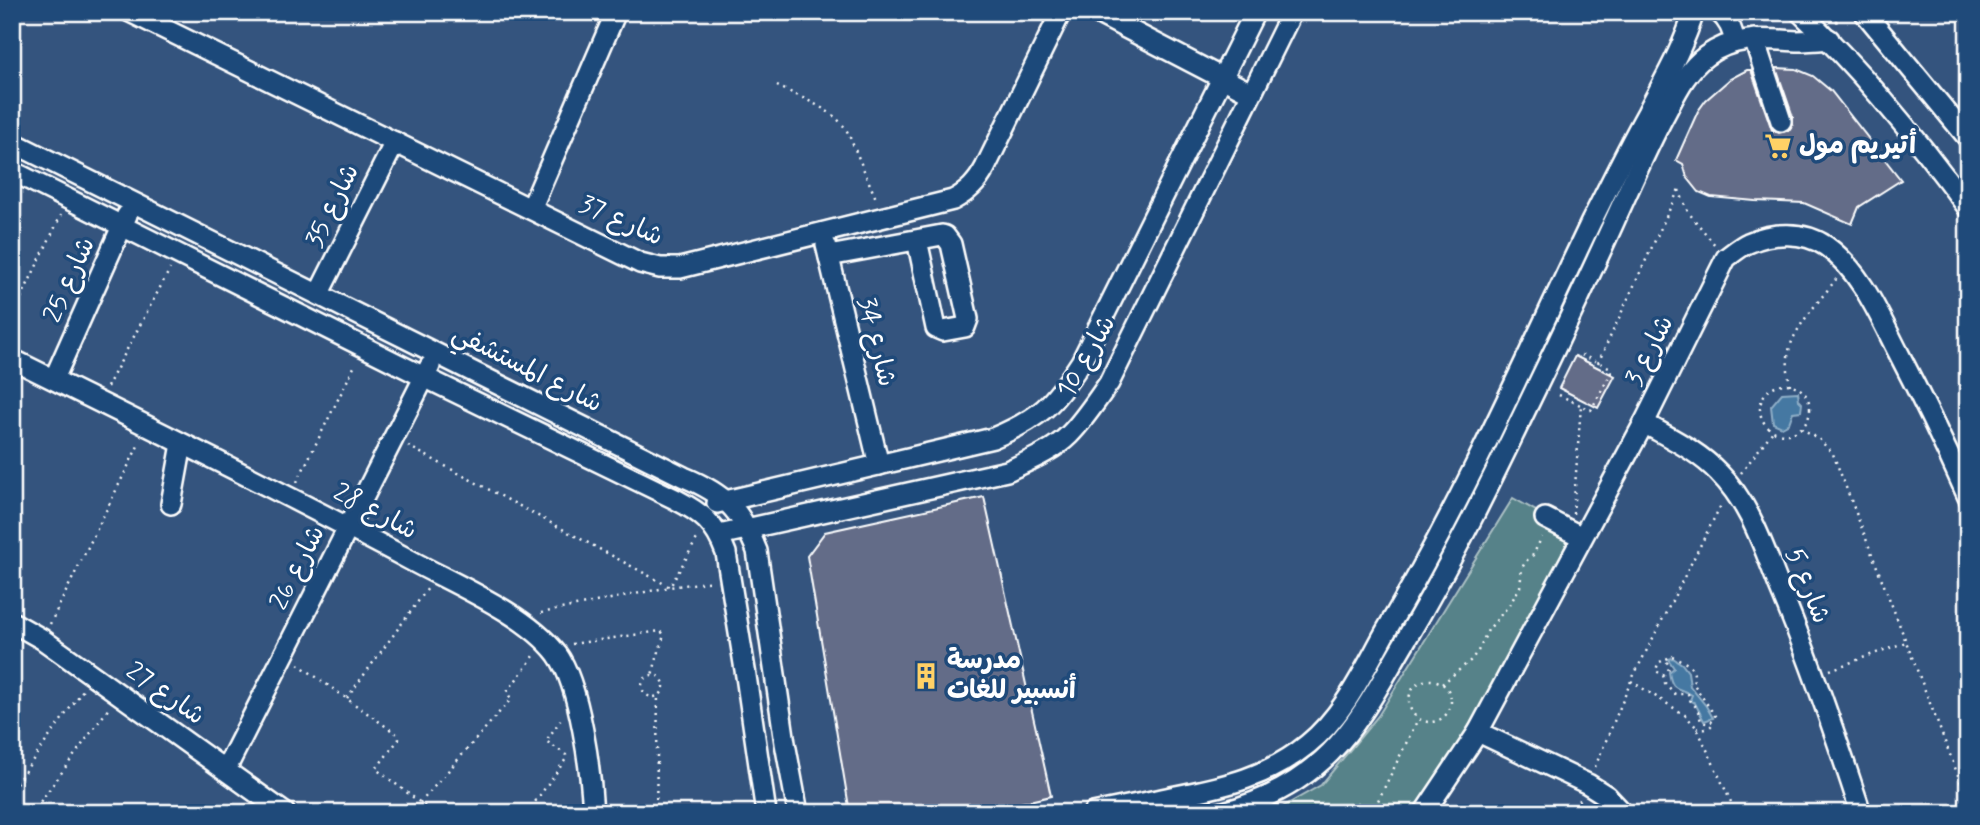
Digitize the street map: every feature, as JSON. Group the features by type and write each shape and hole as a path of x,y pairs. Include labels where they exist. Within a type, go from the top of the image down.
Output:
{"street":[{"name":"شارع 37","path":"130,12 640,263 660,268 699,264 953,200 967,192 978,182 1061,12"},
{"path":"531,209 616,12"},
{"path":"1095,12 1251,93"},
{"name":"شارع 10","path":"707,521 726,500 993,438 1021,426 1046,410 1081,362 1255,12"},
{"name":"شارع 10","path":"707,521 748,529 1007,471 1039,457 1067,437 1090,411 1108,383 1292,12"},
{"path":"1220,813 1258,801 1292,784 1323,760 1349,732 1428,603 1574,311 1643,159 1672,66 1695,12"},
{"path":"1719,12 1745,40 1781,121"},
{"path":"1800,12 1853,65 1935,162 1968,208"},
{"path":"1864,12 1968,138"},
{"path":"1093,813 1243,781 1267,771 1310,743 1344,704 1409,593 1478,462 1553,301 1656,114 1686,75 1704,57 1726,43 1745,40 1829,39"},
{"name":"شارع المستشفي","path":"12,142 709,488 726,500 748,529 757,551 785,744 798,813"},
{"name":"شارع 35","path":"319,293 394,142"},
{"name":"شارع المستشفي","path":"12,171 707,521"},
{"name":"شارع 25","path":"54,379 133,201"},
{"name":"شارع 34","path":"823,233 869,467 869,502"},
{"path":"829,256 942,235 948,237 968,319 965,327 943,331 936,328 917,240"},
{"path":"1726,258 1747,243 1772,235 1799,236 1824,245 1847,265 1868,294 1899,353 1937,426 1968,497"},
{"name":"شارع 3","path":"1423,813 1478,732 1577,534 1644,423 1726,258"},
{"name":"شارع 26","path":"226,769 436,352"},
{"name":"شارع 28","path":"12,359 348,527 517,617 549,644 559,657 571,682 590,774 593,813"},
{"name":"شارع 5","path":"1644,423 1699,454 1731,487 1754,522 1835,731 1861,813"},
{"path":"171,504 182,444"},
{"path":"911,457 919,491"},
{"path":"1478,462 1496,471"},
{"path":"1547,519 1577,534"},
{"path":"707,521 726,553 766,813"},
{"name":"شارع 27","path":"12,622 43,639 285,813"},
{"path":"1478,732 1588,784 1607,796 1623,813"}],"path":[{"path":"777,86 833,114 846,127 883,217"},
{"path":"1598,363 1679,189 1700,229 1726,258"},
{"path":"12,317 69,199"},
{"path":"99,402 178,254"},
{"path":"1790,385 1787,366 1790,347 1799,330 1847,265"},
{"path":"289,498 364,347"},
{"path":"1559,395 1592,408 1611,373 1609,367 1579,354"},
{"path":"1790,385 1797,388 1807,399 1809,415 1801,428 1787,434 1773,431 1762,419 1760,404 1763,397 1775,387 1790,385"},
{"path":"1577,534 1581,405"},
{"path":"43,639 148,427"},
{"path":"1801,428 1819,439 1832,454 1968,801"},
{"path":"1571,813 1588,784 1631,681 1731,487 1773,431"},
{"path":"393,438 670,587"},
{"path":"1442,684 1470,661 1488,630 1521,587 1522,568 1533,555 1547,519"},
{"path":"670,587 707,521"},
{"path":"347,698 438,575"},
{"path":"517,617 670,587 730,579"},
{"path":"421,803 511,699 507,692 549,644 661,631 664,635 652,675"},
{"path":"1814,676 1906,642"},
{"path":"284,654 398,735 399,739 376,769 434,813"},
{"path":"1697,729 1710,728 1714,720 1715,716 1693,683 1695,673 1692,667 1674,656 1658,663 1658,673 1663,675 1665,683 1673,692 1688,694 1698,708 1701,721 1706,724 1714,720"},
{"path":"1663,675 1669,668 1664,660"},
{"path":"12,789 93,676"},
{"path":"656,813 658,695 663,683 657,676 644,679 642,688 648,695 658,695"},
{"path":"1428,680 1442,684 1451,696 1449,710 1445,716 1432,723 1418,719 1410,707 1411,692 1421,682 1428,680"},
{"path":"1631,681 1685,715 1697,729 1736,813"},
{"path":"32,813 119,695"},
{"path":"527,813 566,759 566,755 546,741 575,699"},
{"path":"1372,813 1418,719"}],"green space":[{"path":"1513,498 1582,537 1421,813 1272,813 1321,785 1378,716"}],"water":[{"path":"1798,392 1802,403 1801,411 1793,412 1789,423 1782,427 1773,423 1771,406 1782,393"},
{"path":"1673,658 1688,672 1690,686 1713,718 1704,721 1695,703 1690,700 1692,695 1674,686 1669,672 1674,668 1668,659"}],"building":[{"name":"أتيريم مول","path":"1776,68 1796,69 1813,76 1831,91 1901,180 1859,207 1852,224 1804,203 1711,197 1699,192 1687,177 1683,164 1676,160 1698,111 1706,100 1730,79 1747,70 1751,70 1772,130 1779,133 1790,130 1793,117"},
{"path":"1575,356 1615,376 1598,408 1559,388"},
{"name":"مدرسة أنسبير للغات","path":"984,497 1051,796 977,813 850,813 807,556 825,532"}],"place":[{"name":"أتيريم مول","path":"1778,146"},
{"name":"مدرسة أنسبير للغات","path":"926,676"}]}
